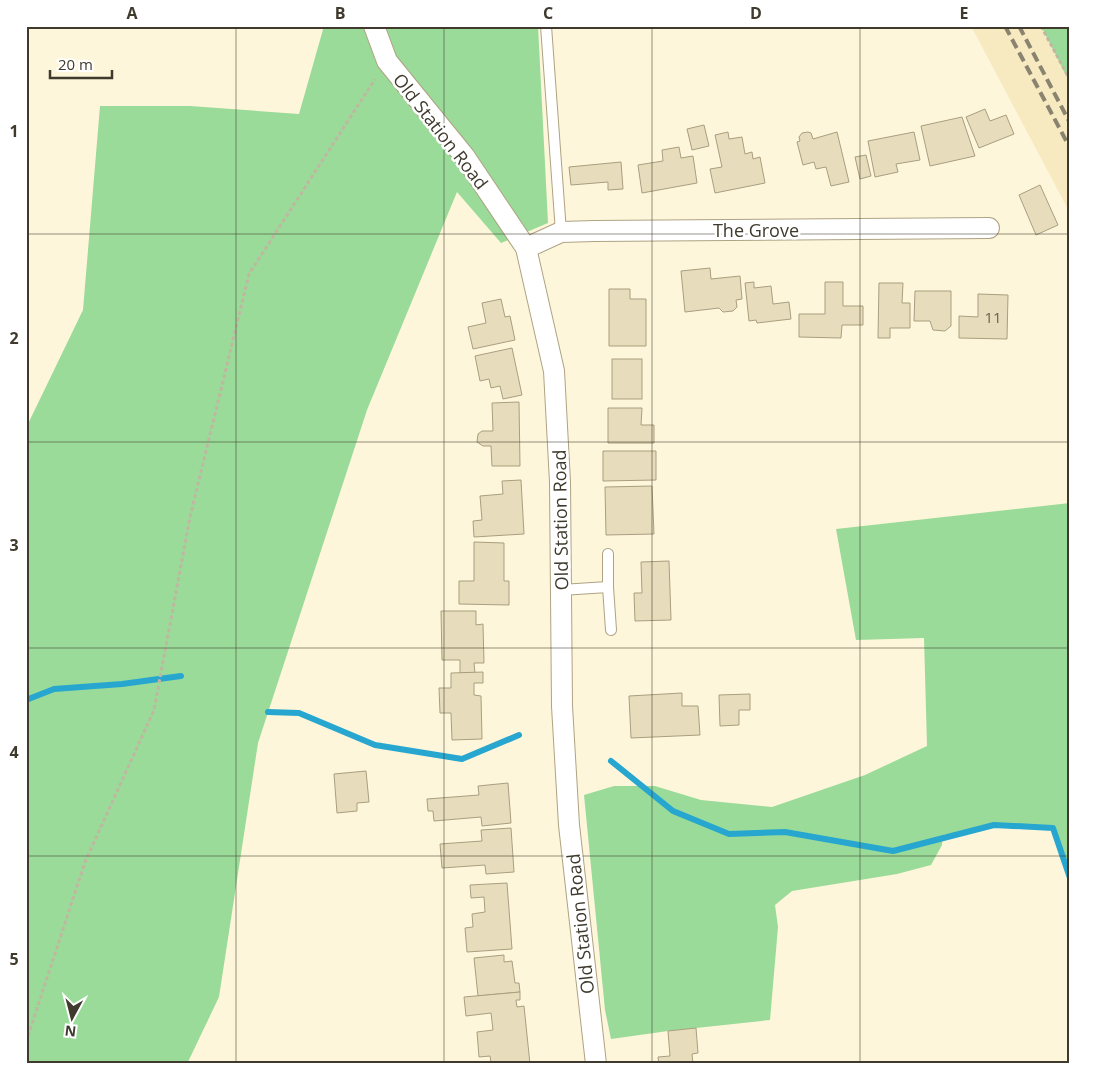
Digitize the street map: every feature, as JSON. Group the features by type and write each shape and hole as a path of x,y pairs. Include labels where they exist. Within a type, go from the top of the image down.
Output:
{"street":[{"name":"Old Station Road","path":"374,26 387,61 465,157 526,248 554,371 560,482 562,706 569,824 596,1064"},
{"name":"The Grove","path":"526,248 561,232 989,228"}],"lane":[{"path":"546,26 561,232"},
{"path":"608,554 608,587 612,630"},
{"path":"561,590 608,587"}],"path":[{"path":"1041,26 1070,80"},
{"path":"26,1042 85,862 154,710 190,517 249,274 387,61"}],"shaded area":[{"path":"971,26 1056,26 1070,53 1070,213"}],"green space":[{"path":"324,26 538,26 548,223 501,243 457,192 367,410 258,743 219,997 187,1064 26,1064 26,428 83,310 100,106 190,106 299,114"},
{"path":"1041,26 1070,26 1070,83"},
{"path":"1070,503 1070,878 1053,828 994,825 943,835 942,845 931,865 897,874 792,891 775,905 778,927 770,1020 611,1039 605,1010 584,795 614,786 655,786 701,800 772,807 865,775 927,746 924,638 856,640 836,529"}],"building":[{"path":"985,109 990,121 1006,115 1014,134 979,148 966,117"},
{"path":"962,117 975,156 930,166 921,126"},
{"path":"704,125 709,146 692,150 687,129"},
{"path":"728,132 729,139 742,137 745,154 752,152 753,159 760,157 765,183 715,193 710,169 722,167 715,135"},
{"path":"837,132 849,182 831,186 826,167 816,169 814,162 803,165 797,142 800,141 799,137 802,133 811,133 813,139"},
{"path":"914,132 920,160 896,164 898,172 875,177 868,141"},
{"path":"679,147 681,158 693,156 697,183 642,193 638,165 663,161 662,150"},
{"path":"866,155 871,176 860,179 855,157"},
{"path":"621,162 623,189 608,190 608,182 571,185 569,167"},
{"path":"1040,185 1058,225 1036,235 1019,195"},
{"path":"710,268 711,279 740,276 742,299 736,300 737,307 733,311 723,312 719,308 685,312 681,271"},
{"path":"754,282 754,288 771,286 773,304 789,302 791,319 757,323 756,320 749,321 745,283"},
{"path":"825,282 843,282 843,306 863,306 863,325 842,325 841,338 799,337 799,314 825,314"},
{"path":"879,283 903,283 902,303 910,303 910,328 890,328 890,338 878,338"},
{"path":"609,289 630,289 630,299 646,299 646,346 609,346"},
{"path":"915,291 951,291 951,326 945,331 933,330 930,321 914,321"},
{"path":"978,294 1008,295 1007,339 959,338 959,316 978,317"},
{"path":"501,299 505,317 510,316 515,340 473,349 468,327 486,323 482,303"},
{"path":"512,348 522,395 503,399 500,386 491,388 489,379 480,381 475,356"},
{"path":"612,359 642,359 642,399 612,399"},
{"path":"519,402 520,466 492,466 491,446 483,446 477,442 478,434 482,431 493,431 492,403"},
{"path":"608,408 642,408 641,425 654,425 654,443 608,443"},
{"path":"603,451 656,451 656,480 603,481"},
{"path":"521,480 524,534 474,537 473,521 482,520 480,496 503,494 502,481"},
{"path":"652,486 654,534 606,535 605,487"},
{"path":"474,542 504,543 504,581 509,581 509,605 459,604 459,581 474,581"},
{"path":"669,561 671,620 635,621 634,593 642,593 641,562"},
{"path":"441,611 476,611 476,625 483,624 484,663 474,663 475,673 460,673 460,660 442,660"},
{"path":"483,672 483,683 474,683 474,695 481,696 482,739 452,740 451,713 440,713 439,688 451,688 451,673"},
{"path":"682,693 682,706 698,706 700,735 631,738 629,696"},
{"path":"750,694 750,710 739,710 739,725 720,726 719,695"},
{"path":"366,771 369,802 357,803 357,811 337,813 334,774"},
{"path":"508,783 511,823 482,826 481,817 434,821 433,811 428,811 427,799 479,795 478,786"},
{"path":"511,828 514,872 486,874 485,865 442,868 440,844 482,841 481,830"},
{"path":"507,883 512,949 467,952 465,928 473,927 472,914 485,912 484,897 471,898 470,885"},
{"path":"504,955 504,962 512,961 515,983 519,983 520,992 478,996 474,958"},
{"path":"520,992 520,1000 516,1000 517,1007 524,1006 530,1064 491,1063 490,1056 479,1057 477,1032 493,1030 491,1013 466,1016 464,997"},
{"path":"696,1028 698,1053 692,1054 693,1064 659,1064 658,1057 670,1056 668,1031"}],"waterway":[{"path":"26,700 54,689 122,684 181,676"},
{"path":"268,712 299,713 375,745 462,759 519,735"},
{"path":"611,761 673,811 729,834 785,832 893,851 994,825 1053,828 1070,878"}],"railway":[{"path":"1005,26 1070,148"},
{"path":"1019,26 1070,123"}]}
